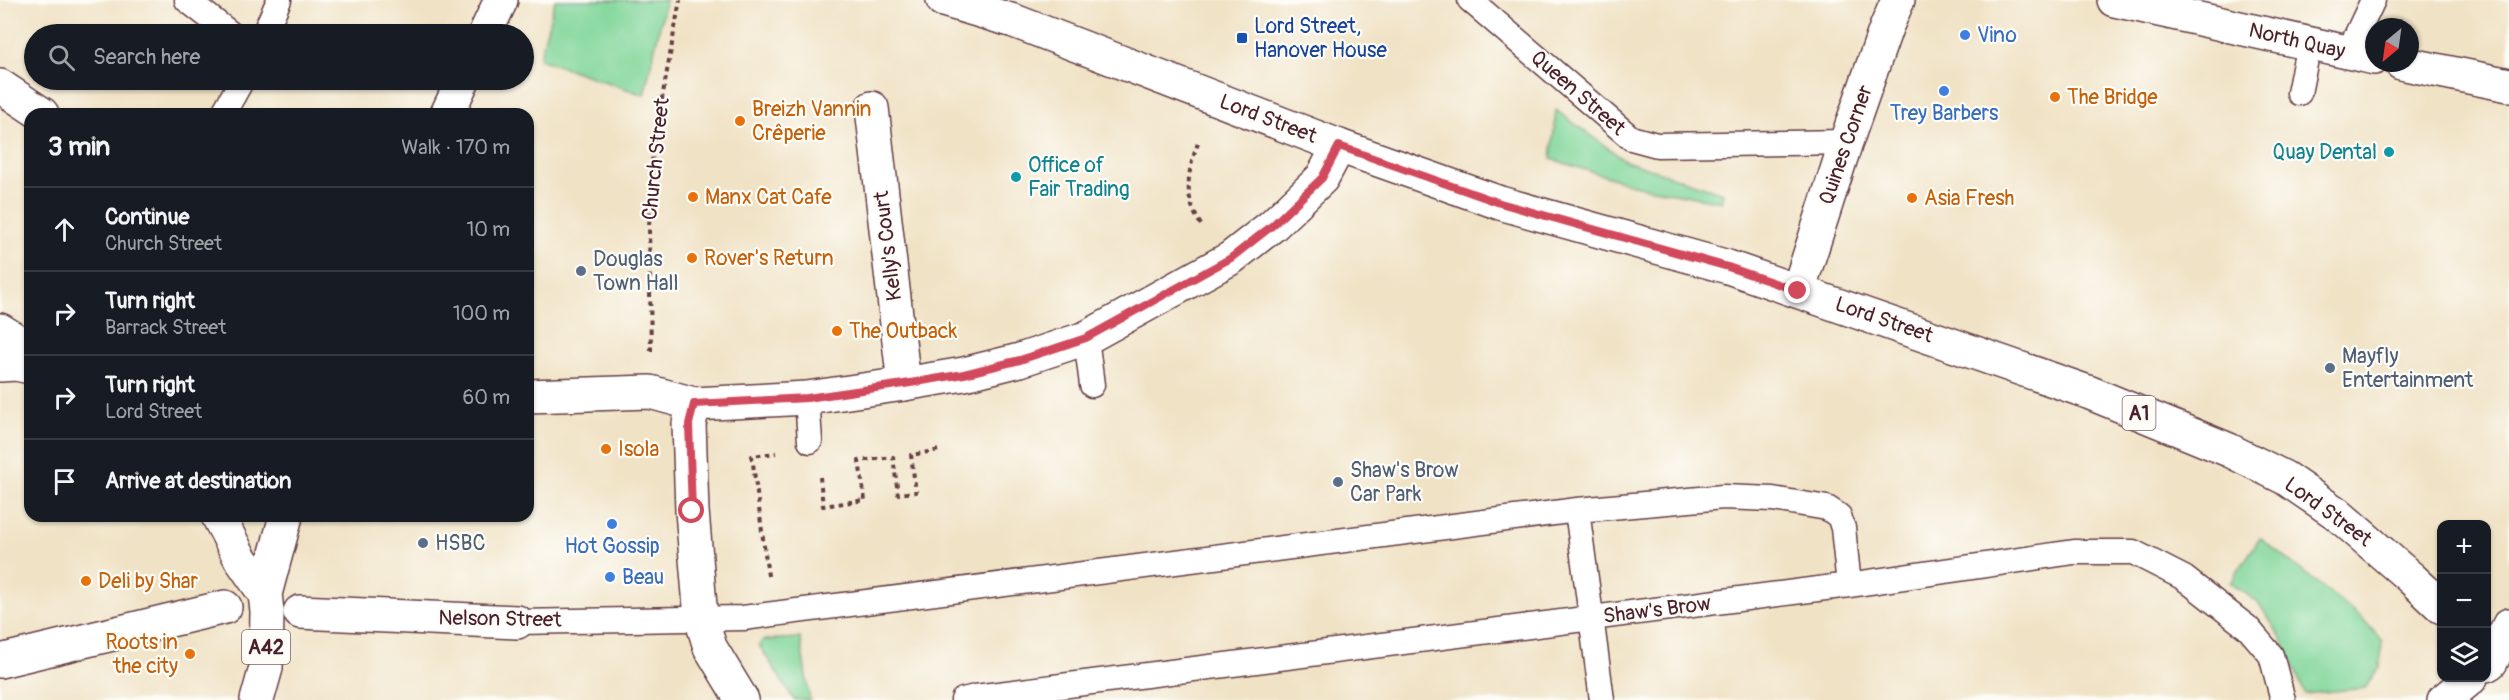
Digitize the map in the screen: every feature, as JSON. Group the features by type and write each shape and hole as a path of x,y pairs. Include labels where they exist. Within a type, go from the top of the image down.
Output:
{"main road":[{"path":"490,24 501,0"},
{"name":"Lord Street","path":"943,0 1014,21 1339,146 1500,203 1728,267 2088,392 2229,450 2285,478 2336,513 2437,603"},
{"name":"Quines Corner","path":"1798,291 1846,142 1898,0"},
{"name":"North Quay","path":"2114,0 2361,55"},
{"path":"2419,67 2509,85"},
{"path":"0,86 33,108"},
{"path":"450,108 458,90"},
{"name":"Kelly's Court","path":"872,108 904,384"},
{"path":"534,396 651,392 694,404 807,398 964,374 1009,363 1086,338 1231,258 1273,225 1322,178 1339,146"},
{"path":"694,404 689,424 691,500 701,618 710,647 742,700"},
{"path":"221,522 240,558 265,594"},
{"path":"265,594 284,522"},
{"name":"A42","path":"257,700 266,668 265,594"},
{"path":"0,661 225,607"},
{"name":"Nelson Street","path":"300,612 517,622"},
{"path":"2491,665 2509,625"},
{"path":"2444,700 2470,682"}],"lane":[{"path":"187,0 218,24"},
{"path":"268,24 279,0"},
{"name":"Queen Street","path":"1470,0 1631,138 1657,145 1846,142"},
{"path":"2361,55 2373,0"},
{"path":"2299,93 2309,44"},
{"path":"226,108 236,90"},
{"path":"1086,338 1092,385"},
{"path":"807,398 810,441"},
{"name":"Nelson Street","path":"517,622 743,618 1577,510 1723,497 1773,499 1827,508 1839,516 1843,528 1849,585"},
{"path":"1577,510 1602,700"},
{"name":"Shaw's Brow","path":"963,700 1010,692 1849,585 2074,552 2133,552 2184,578 2248,628 2271,655 2283,700"}],"path":[{"name":"Church Street","path":"651,392 649,227 653,148 680,0"},
{"path":"1198,143 1189,168 1187,187 1192,207 1204,229"},
{"path":"864,493 859,461 893,457 898,494 916,492 911,455 940,450"},
{"path":"768,575 752,456 779,452"}],"green space":[{"path":"555,0 666,0 644,95 539,59"},
{"path":"1556,110 1626,161 1723,193 1721,202 1637,186 1551,159"},
{"path":"2260,538 2362,618 2382,641 2380,667 2365,688 2305,694 2282,639 2258,602 2230,583"},
{"path":"800,638 810,700 794,700 759,645 763,640"}],"place":[{"name":"Vino","path":"1965,35"},
{"name":"Lord Street, Hanover House","path":"1242,38"},
{"name":"Trey Barbers","path":"1944,91"},
{"name":"The Bridge","path":"2055,97"},
{"name":"Breizh Vannin Crêperie","path":"740,121"},
{"name":"Quay Dental","path":"2389,152"},
{"name":"Office of Fair Trading","path":"1016,177"},
{"name":"Manx Cat Cafe","path":"693,197"},
{"name":"Asia Fresh","path":"1912,198"},
{"name":"Rover's Return","path":"692,258"},
{"name":"Douglas Town Hall","path":"581,271"},
{"name":"The Outback","path":"837,331"},
{"name":"Mayfly Entertainment","path":"2330,368"},
{"name":"Isola","path":"606,449"},
{"name":"Shaw's Brow Car Park","path":"1338,482"},
{"name":"Hot Gossip","path":"612,524"},
{"name":"HSBC","path":"423,543"},
{"name":"Beau","path":"610,577"},
{"name":"Deli by Shar","path":"86,581"},
{"name":"Roots in the city","path":"190,654"}],"route":[{"path":"692,511 689,424 694,404 807,398 964,374 1020,360 1086,338 1231,258 1273,225 1322,178 1339,146 1500,203 1728,267 1798,291"}]}
